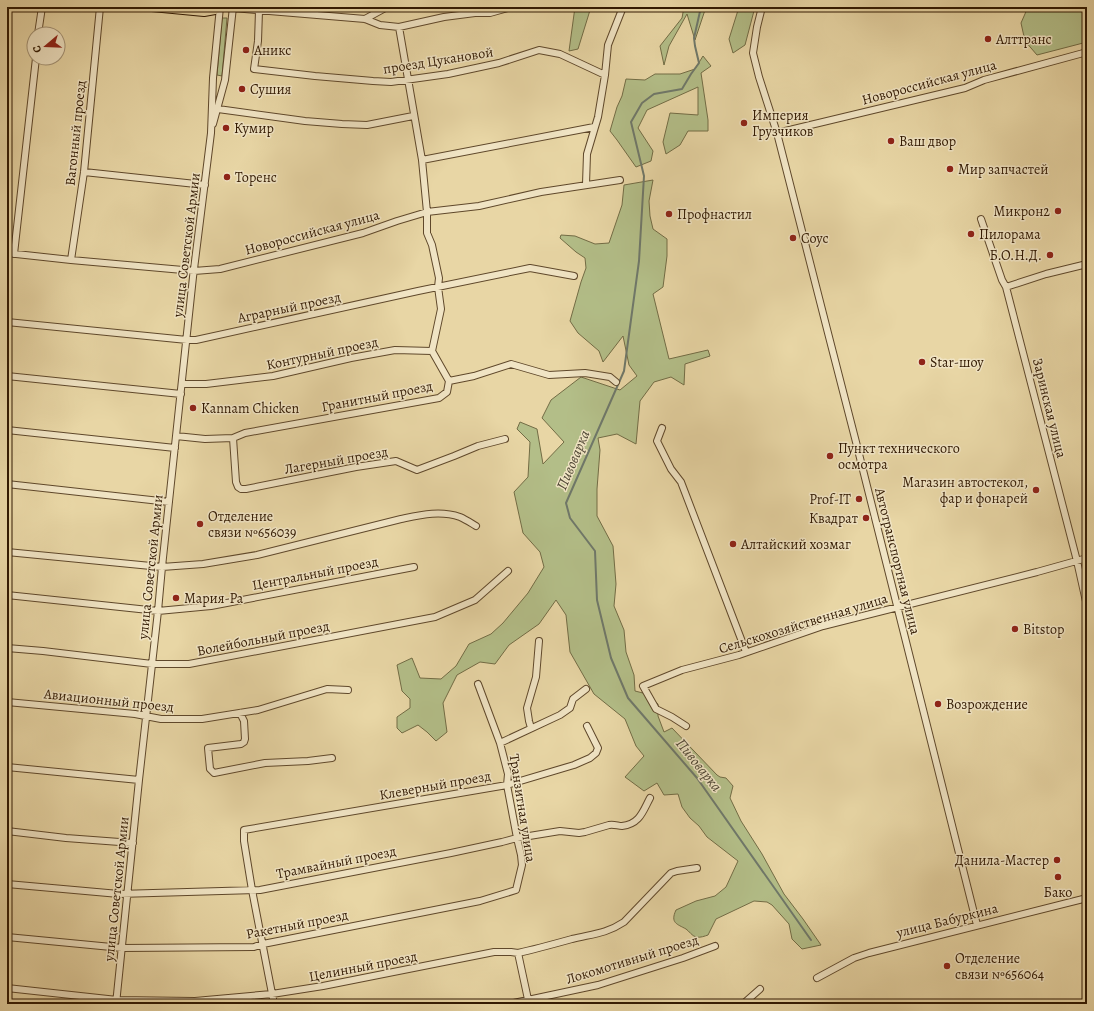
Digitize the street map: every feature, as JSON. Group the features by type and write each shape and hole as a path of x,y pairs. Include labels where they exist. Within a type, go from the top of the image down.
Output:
{"main road":[{"path":"152,7 204,12 220,7"}],"street":[{"path":"39,26 42,7"},
{"name":"Вагонный проезд","path":"71,260 84,172 100,7"},
{"path":"220,7 365,19 380,25 399,27 444,17 475,13 490,13 511,7"},
{"name":"улица Советской Армии","path":"117,1002 127,894 176,436 205,186 210,133 212,78 220,7"},
{"name":"улица Советской Армии","path":"210,133 218,110 225,80 232,7"},
{"path":"365,19 387,7"},
{"path":"586,184 588,154 594,127 598,117 608,45 624,7"},
{"name":"Автотранспортная улица","path":"762,7 756,27 753,53 777,133 977,925"},
{"name":"проезд Цукановой","path":"259,11 258,41 254,69 315,76 391,82 448,74 499,63 539,50 560,54 605,75"},
{"path":"399,27 413,116 422,160 427,212 427,233 432,245 439,278 438,287 441,309 432,351 450,381"},
{"name":"Новороссийская улица","path":"777,133 966,88 984,80 1087,52"},
{"path":"10,253 35,66"},
{"path":"218,110 305,121 367,125 413,116"},
{"path":"422,160 594,127"},
{"path":"84,172 205,186"},
{"name":"Новороссийская улица","path":"10,253 194,271 220,269 356,235 427,212 479,206 541,192 620,180"},
{"name":"Заринская улица","path":"981,219 1002,280 1006,287 1077,561 1087,606"},
{"path":"1006,287 1046,274 1087,264"},
{"name":"Аграрный проезд","path":"7,322 196,340 530,268 574,276"},
{"name":"Контурный проезд","path":"182,384 206,384 273,376 351,358 395,350 432,351"},
{"name":"Гранитный проезд","path":"176,436 205,439 233,438 246,433 439,398 447,392 450,381 474,376 511,364 549,375 585,373 610,377 616,382"},
{"path":"7,376 181,394"},
{"path":"662,428 657,441 681,482 746,652"},
{"path":"7,430 175,448"},
{"name":"Лагерный проезд","path":"233,438 236,482 238,487 241,489 356,467 396,461 415,469 420,469 478,446 505,439"},
{"path":"7,484 169,502"},
{"path":"7,552 162,567 203,564 257,555 422,514 444,514 460,517 476,526"},
{"name":"Сельскохозяйственная улица","path":"686,726 656,709 643,686 682,670 739,655 823,626 1087,558"},
{"name":"Центральный проезд","path":"7,595 158,611 211,606 414,566"},
{"name":"Волейбольный проезд","path":"7,648 152,664 189,664 435,617 475,600 508,571"},
{"path":"531,728 526,708 536,676 539,640"},
{"name":"Транзитная улица","path":"478,684 500,743 508,774 507,785 522,865 516,890"},
{"name":"Авиационный проезд","path":"7,702 135,714 161,720 202,719 258,710 327,689 348,690"},
{"path":"500,743 560,715 570,708 573,699 586,689"},
{"path":"240,713 244,721 244,742 241,744 208,748 210,769 214,773 265,763 308,761 332,758"},
{"name":"Клеверный проезд","path":"252,890 244,841 244,830 507,785 574,765 590,758 596,753 598,748 587,726"},
{"path":"7,767 139,780"},
{"name":"Трамвайный проезд","path":"7,884 119,894 260,890 451,853 517,838 560,831 579,833 614,824 620,826 629,824 639,820 650,798"},
{"path":"7,832 133,843"},
{"name":"Целинный проезд","path":"7,988 117,1002 195,1001 272,994 323,986 494,952 518,953 606,932 624,922 671,873 698,868"},
{"path":"252,890 274,1004"},
{"name":"Ракетный проезд","path":"7,937 122,948 254,947 480,901 516,890"},
{"name":"улица Бабуркина","path":"817,978 854,958 869,952 1087,898"},
{"name":"Локомотивный проезд","path":"509,1004 529,1002 598,985 683,958 715,946"},
{"path":"518,953 529,1002"},
{"path":"743,1004 760,989"}],"green space":[{"path":"575,7 591,7 578,49 569,51"},
{"path":"684,7 706,7 695,40 687,14 669,46 664,65 660,46 682,18"},
{"path":"739,7 755,7 745,45 733,53 729,39"},
{"path":"1028,7 1087,7 1087,42 1037,55 1025,41 1021,23"},
{"path":"222,18 227,18 222,76 217,75"},
{"path":"703,56 711,66 701,73 708,120 708,131 688,131 680,145 666,154 663,142 670,113 698,115 698,87 647,110 638,128 653,151 651,161 636,167 610,131 626,79 645,80 655,74 680,74 695,69"},
{"path":"653,180 649,201 650,216 653,229 667,239 667,256 663,287 653,294 669,359 708,350 710,356 685,364 684,385 671,377 654,382 640,401 636,444 617,434 598,438 600,450 597,489 597,516 613,546 616,584 614,606 624,630 626,652 634,675 635,691 643,693 658,704 658,716 664,732 672,728 717,775 726,778 733,786 730,798 741,821 762,854 784,894 821,945 802,949 792,939 789,924 772,905 767,902 754,901 716,919 708,935 702,937 692,935 675,922 674,914 676,910 696,901 715,896 726,887 738,861 707,837 682,807 678,794 664,795 657,783 644,791 625,777 644,756 636,746 625,719 594,694 570,652 566,615 556,600 539,624 509,645 495,664 480,662 457,675 443,703 447,732 436,741 418,725 402,733 397,728 397,717 410,708 410,699 402,691 397,665 412,658 420,678 441,679 456,666 469,644 491,634 503,623 528,593 544,567 540,552 523,533 514,492 528,477 530,442 517,429 520,422 537,429 543,464 564,442 542,418 551,400 581,377 620,390 637,376 629,365 623,336 603,362 599,351 578,333 570,321 586,268 585,258 560,238 561,235 575,236 595,244 609,243 622,205 624,185"}],"waterway":[{"name":"Пивоварка","path":"701,7 694,38 699,63 682,89 654,94 642,103 631,122 644,176 639,261 624,371 566,503 570,518 595,551 597,600 611,658 628,698 697,778 811,940"}],"place":[{"name":"Алттранс","path":"988,39"},
{"name":"Аникс","path":"246,50"},
{"name":"Сушия","path":"242,89"},
{"name":"Империя Грузчиков","path":"744,123"},
{"name":"Кумир","path":"226,128"},
{"name":"Ваш двор","path":"891,141"},
{"name":"Мир запчастей","path":"950,169"},
{"name":"Торенс","path":"227,177"},
{"name":"Микрон2","path":"1058,211"},
{"name":"Профнастил","path":"669,214"},
{"name":"Пилорама","path":"971,234"},
{"name":"Соус","path":"793,238"},
{"name":"Б.О.Н.Д.","path":"1050,255"},
{"name":"Star-шоу","path":"922,362"},
{"name":"Kannam Chicken","path":"193,408"},
{"name":"Пункт технического осмотра","path":"830,456"},
{"name":"Магазин автостекол, фар и фонарей","path":"1036,490"},
{"name":"Prof-IT","path":"859,499"},
{"name":"Квадрат","path":"866,518"},
{"name":"Отделение связи №656039","path":"200,524"},
{"name":"Алтайский хозмаг","path":"733,544"},
{"name":"Мария-Ра","path":"176,598"},
{"name":"Bitstop","path":"1015,629"},
{"name":"Возрождение","path":"938,704"},
{"name":"Данила-Мастер","path":"1057,860"},
{"name":"Бако","path":"1058,877"},
{"name":"Отделение связи №656064","path":"947,966"}]}
